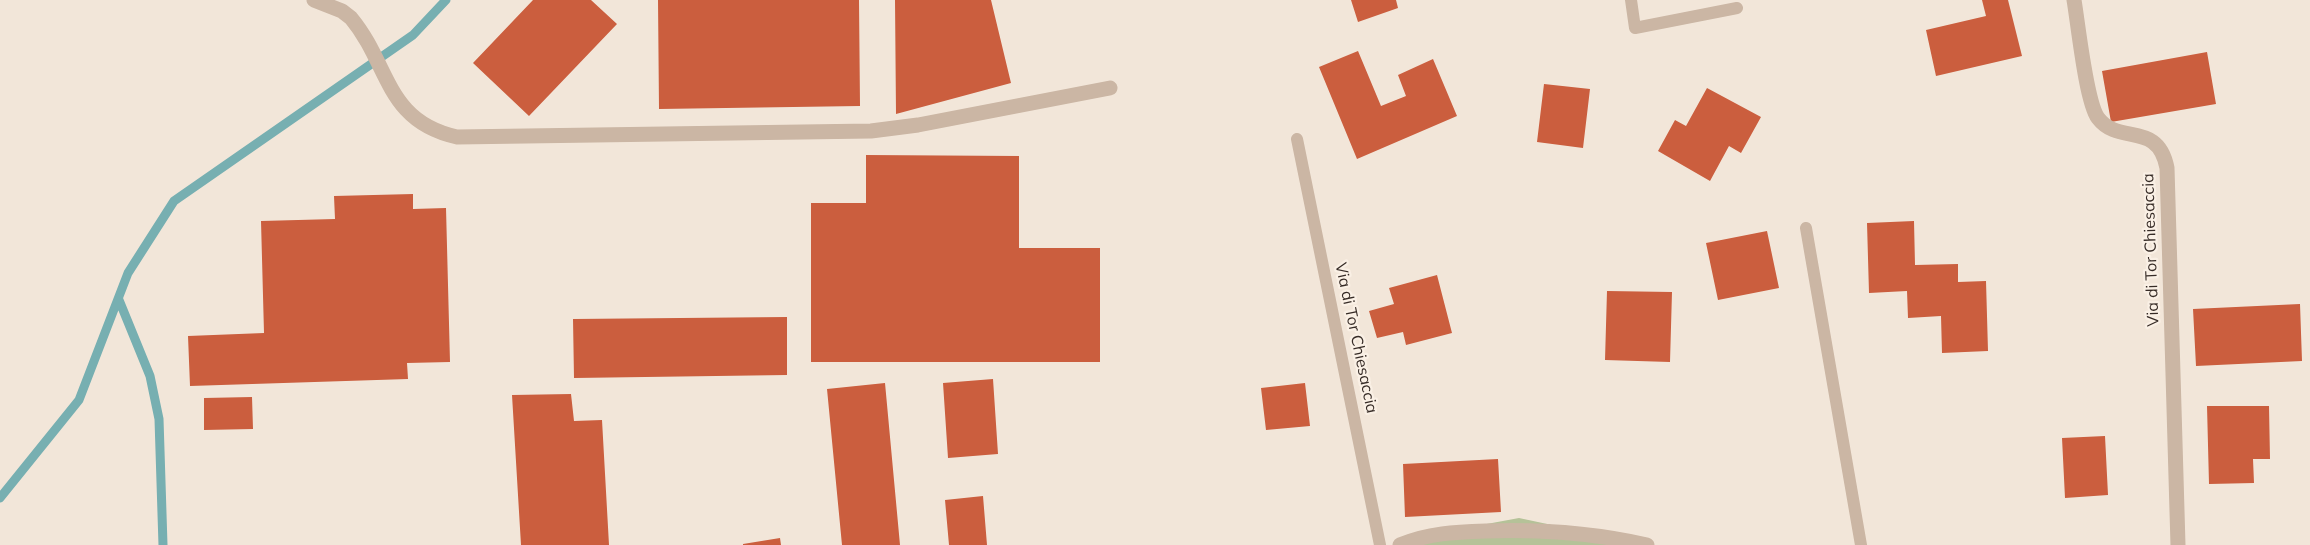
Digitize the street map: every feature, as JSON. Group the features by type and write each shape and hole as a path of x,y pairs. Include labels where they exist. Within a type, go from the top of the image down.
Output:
{"street":[{"path":"314,0 342,11 355,23 398,99 423,125 438,133 457,137 871,131 918,125 1110,88"},
{"name":"Via di Tor Chiesaccia","path":"2074,0 2091,100 2097,116 2103,124 2151,140 2163,151 2167,168 2178,545"},
{"path":"1400,545 1415,538 1438,533 1517,530 1575,533 1647,545"}],"lane":[{"path":"1631,0 1635,28 1737,8"},
{"name":"Via di Tor Chiesaccia","path":"1297,139 1380,545"},
{"path":"1806,228 1861,545"}],"green space":[{"path":"1519,518 1646,545 1401,545 1438,533"}],"building":[{"path":"533,0 591,0 617,24 529,116 473,63"},
{"path":"658,0 859,0 860,106 659,109"},
{"path":"895,0 991,0 1011,83 896,114"},
{"path":"1351,0 1396,0 1398,8 1358,22"},
{"path":"1982,0 2008,0 2022,56 1936,76 1926,30 1986,16"},
{"path":"1358,51 1381,106 1406,96 1398,75 1433,59 1457,116 1357,159 1319,67"},
{"path":"2207,52 2216,104 2111,122 2102,71"},
{"path":"1544,84 1590,89 1583,148 1537,142"},
{"path":"1707,88 1761,117 1741,153 1729,146 1710,181 1658,151 1675,120 1686,126"},
{"path":"866,155 1019,156 1019,248 1100,248 1100,362 811,362 811,203 866,203"},
{"path":"413,194 413,209 446,208 450,362 407,363 408,379 190,386 188,336 264,333 261,221 335,219 334,196"},
{"path":"1914,221 1915,265 1958,264 1958,282 1986,281 1988,351 1942,353 1941,316 1908,318 1907,291 1869,293 1867,223"},
{"path":"1767,231 1779,288 1718,300 1706,243"},
{"path":"1437,275 1452,333 1406,345 1403,332 1377,338 1369,311 1394,304 1389,288"},
{"path":"1607,291 1672,292 1670,362 1605,360"},
{"path":"2300,304 2302,361 2196,366 2193,309"},
{"path":"787,317 787,375 574,378 573,319"},
{"path":"993,379 998,454 948,458 943,383"},
{"path":"885,383 900,545 842,545 827,389"},
{"path":"1305,383 1310,426 1266,430 1261,388"},
{"path":"571,394 574,421 602,420 609,545 521,545 512,395"},
{"path":"252,397 253,429 204,430 204,398"},
{"path":"2207,406 2269,406 2270,459 2253,459 2254,483 2209,484"},
{"path":"2105,436 2108,495 2065,498 2062,438"},
{"path":"1498,459 1501,512 1405,517 1403,464"},
{"path":"983,496 987,545 949,545 945,500"},
{"path":"780,538 781,545 743,545 743,544"}],"waterway":[{"path":"0,498 79,400 128,273 174,201 413,35 446,0"},
{"path":"119,300 150,376 159,419 163,545"}]}
